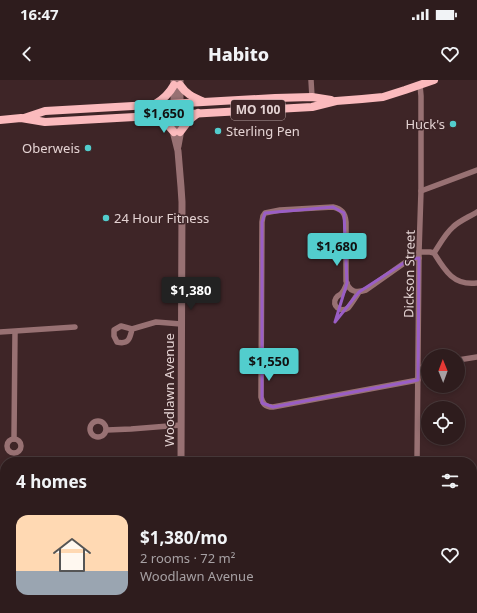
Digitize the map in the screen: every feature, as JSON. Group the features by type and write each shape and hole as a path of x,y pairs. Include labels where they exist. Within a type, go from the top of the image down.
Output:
{"main road":[{"name":"MO 100","path":"0,120 21,118 45,111 205,102 312,97 336,101 362,100 383,96 434,80"},
{"path":"154,105 167,97 177,83 193,98 205,102"},
{"name":"MO 100","path":"21,118 46,122 312,107 336,101"},
{"path":"153,116 166,123 177,132 198,113"}],"street":[{"path":"311,80 312,97"},
{"name":"Woodlawn Avenue","path":"177,83 177,132 181,187 180,457"},
{"name":"Dickson Street","path":"417,457 421,190 420,85"},
{"path":"421,190 477,170"},
{"path":"359,292 349,308 339,310 336,307 336,298 344,291 346,283 346,217 344,213 333,207 280,210 265,213 262,222 260,397 262,403 268,407 273,407 418,380"},
{"path":"434,253 453,227 465,218 477,212"},
{"path":"346,283 351,290 355,292 366,290 410,259 430,252 434,253"},
{"path":"434,253 448,274 458,281 470,284 477,283"},
{"path":"132,329 156,322 181,324"},
{"path":"0,332 75,327"},
{"path":"14,332 14,439"},
{"path":"465,359 477,357"},
{"path":"107,430 181,425"}],"highlighted area":[{"path":"333,207 344,213 347,283 335,322 359,292 410,259 419,258 418,380 273,407 262,403 262,222 265,213"}],"place":[{"name":"Huck's","path":"453,124"},
{"name":"Sterling Pen","path":"218,131"},
{"name":"Oberweis","path":"88,148"},
{"name":"24 Hour Fitness","path":"106,218"}]}
